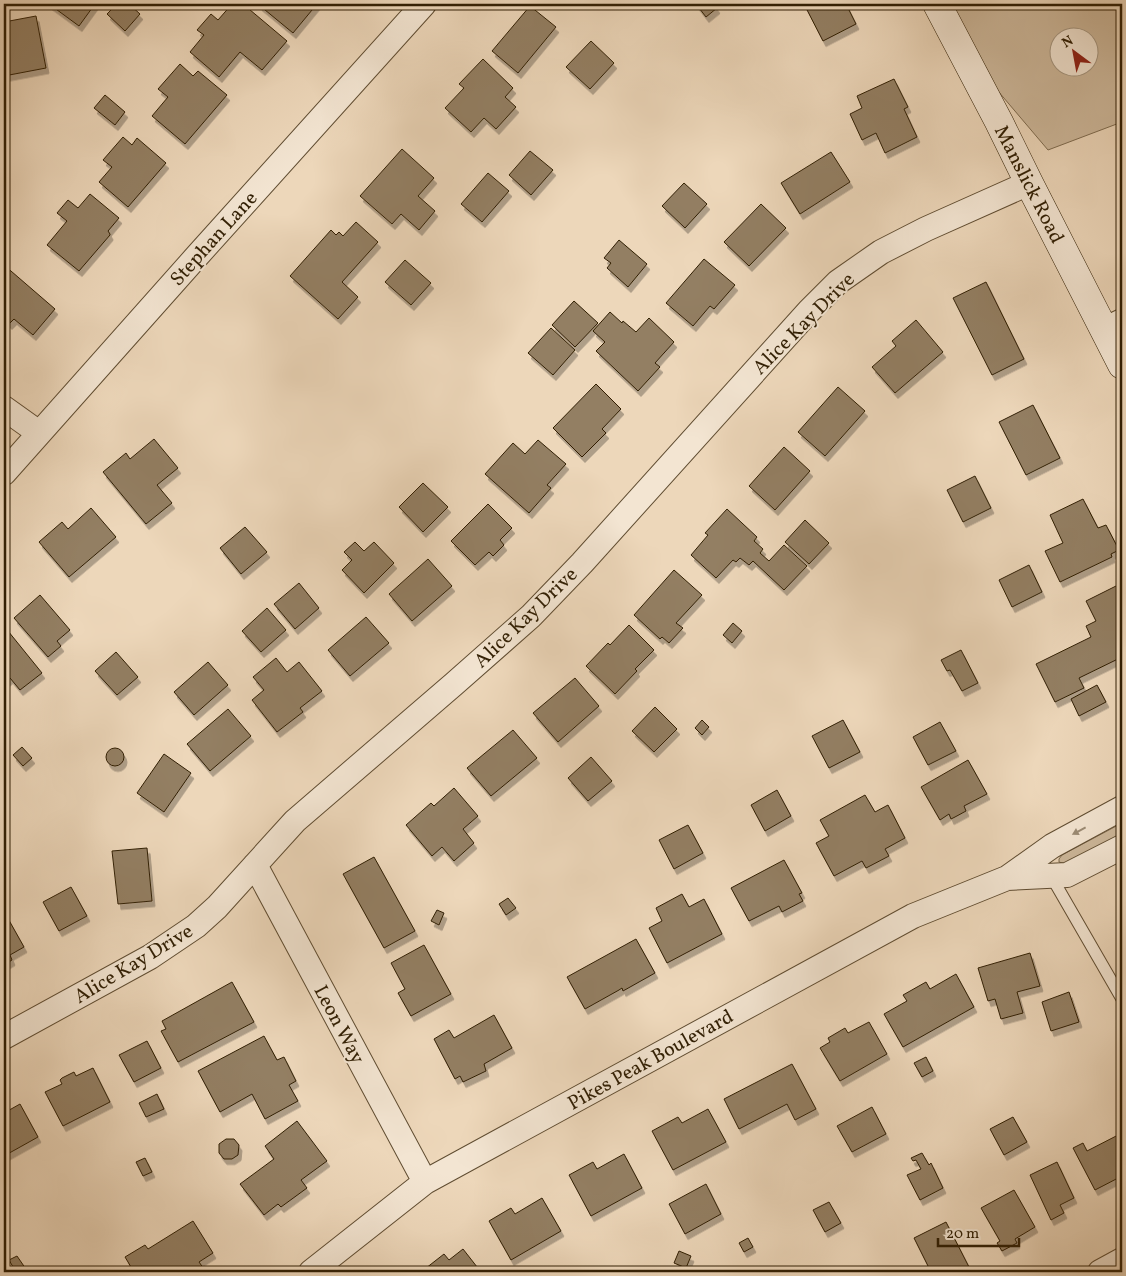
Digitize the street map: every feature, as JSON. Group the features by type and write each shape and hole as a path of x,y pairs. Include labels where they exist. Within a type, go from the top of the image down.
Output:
{"main road":[{"name":"Manslick Road","path":"937,4 999,122 1028,183 1113,325 1122,365"}],"street":[{"name":"Stephan Lane","path":"4,474 424,4"},
{"name":"Alice Kay Drive","path":"4,1037 150,957 196,926 217,907 295,821 531,616 582,563 809,311 838,282 881,252 926,229 1028,183"},
{"path":"4,408 39,433"},
{"name":"Pikes Peak Boulevard","path":"311,1272 425,1182 913,916 1007,878 1052,846 1122,808"},
{"name":"Pikes Peak Boulevard","path":"1007,878 1067,875 1122,848"},
{"name":"Leon Way","path":"255,865 425,1182"},
{"path":"1100,1272 1122,1260"}],"lane":[{"path":"1051,876 1122,999"}],"shaded area":[{"path":"939,4 1122,4 1122,122 1048,150 953,38"},
{"path":"1122,823 1122,834 1066,864 1059,862 1062,855"}],"building":[{"path":"49,4 95,4 79,26"},
{"path":"117,4 129,4 140,14 125,31 107,14"},
{"path":"232,4 243,4 287,41 262,70 240,52 219,77 190,52 204,35 197,30 211,14 218,20"},
{"path":"259,4 317,4 293,33"},
{"path":"696,4 714,4 717,8 706,17"},
{"path":"804,4 846,4 856,24 823,41"},
{"path":"530,6 556,27 518,73 492,51"},
{"path":"36,16 46,68 4,76 4,22"},
{"path":"591,41 614,63 590,89 566,67"},
{"path":"483,59 513,88 505,97 516,107 496,129 484,118 471,132 445,108 464,88 459,84"},
{"path":"180,64 193,76 198,71 227,95 185,144 152,116 168,97 158,89"},
{"path":"894,79 908,107 904,109 917,137 885,153 876,133 862,140 850,114 862,108 857,96"},
{"path":"105,95 125,112 115,125 94,108"},
{"path":"123,137 132,145 137,138 166,163 128,207 99,182 112,167 103,160"},
{"path":"402,149 434,178 418,196 435,211 419,230 401,214 392,224 360,196"},
{"path":"530,151 553,170 531,195 509,175"},
{"path":"831,152 850,182 800,214 781,183"},
{"path":"488,173 509,191 482,222 461,204"},
{"path":"684,183 707,204 685,228 662,206"},
{"path":"90,194 119,218 108,231 110,235 79,271 47,245 67,221 57,213 68,200 78,208"},
{"path":"761,204 786,228 749,266 724,242"},
{"path":"356,222 378,242 342,282 358,297 338,319 290,276 331,230 336,235 339,232 343,236"},
{"path":"619,240 647,264 628,287 607,268 611,263 604,258"},
{"path":"704,259 735,285 714,309 710,306 693,326 666,303"},
{"path":"405,260 431,283 411,305 385,282"},
{"path":"4,265 55,309 33,335 14,319 9,324 4,319"},
{"path":"986,282 1024,359 992,375 953,298"},
{"path":"574,301 598,323 575,347 552,325"},
{"path":"610,312 636,332 649,318 674,342 655,363 660,367 638,391 596,351 605,342 593,331"},
{"path":"916,320 943,352 895,393 872,367 896,346 892,341"},
{"path":"551,328 575,350 553,375 528,353"},
{"path":"596,384 621,409 602,429 606,433 582,457 553,428"},
{"path":"838,387 865,411 825,456 798,432"},
{"path":"1033,405 1060,458 1026,475 999,422"},
{"path":"154,439 178,468 157,485 172,503 146,524 103,472 126,453 130,459"},
{"path":"538,440 566,464 547,485 551,488 529,513 485,474 513,443 525,454"},
{"path":"784,447 810,471 775,510 749,486"},
{"path":"975,476 991,508 963,522 947,490"},
{"path":"423,483 448,507 423,532 399,507"},
{"path":"1083,499 1098,528 1106,525 1119,550 1111,554 1112,557 1060,582 1045,551 1063,543 1050,515"},
{"path":"488,504 512,528 500,540 504,545 493,556 489,552 475,565 451,541"},
{"path":"91,508 116,537 69,577 39,542 62,522 68,529"},
{"path":"727,509 757,537 754,541 763,549 760,553 769,561 784,545 807,566 784,590 753,561 749,565 740,558 736,562 733,560 716,578 691,555 708,535 705,533"},
{"path":"805,520 829,543 809,564 785,542"},
{"path":"245,527 267,552 241,574 220,548"},
{"path":"355,542 364,551 374,542 394,563 364,593 342,570 352,560 344,552"},
{"path":"428,559 452,586 412,621 389,594"},
{"path":"1029,565 1042,592 1012,607 999,580"},
{"path":"674,570 702,595 676,623 683,628 669,643 662,637 660,639 634,615"},
{"path":"299,583 319,608 295,629 274,604"},
{"path":"1122,583 1122,657 1079,678 1084,688 1055,702 1036,664 1091,637 1086,626 1096,621 1086,601"},
{"path":"40,595 70,630 57,641 61,646 48,657 14,618"},
{"path":"267,608 286,630 261,652 242,631"},
{"path":"366,617 389,643 350,676 328,650"},
{"path":"733,623 742,631 732,643 723,635"},
{"path":"629,625 654,650 635,669 637,671 615,694 586,666"},
{"path":"4,626 42,673 20,690 10,678 4,683"},
{"path":"961,650 978,683 962,691 950,670 947,671 941,660"},
{"path":"116,652 138,677 117,695 95,671"},
{"path":"276,658 287,672 299,662 322,691 300,708 303,712 277,732 252,700 264,690 253,677"},
{"path":"208,662 228,685 194,715 174,692"},
{"path":"575,678 599,706 558,742 533,713"},
{"path":"1097,685 1106,702 1079,716 1071,699"},
{"path":"655,707 677,729 654,752 632,731"},
{"path":"228,709 251,736 210,771 187,744"},
{"path":"702,720 709,727 702,735 695,728"},
{"path":"843,720 860,752 829,768 812,736"},
{"path":"940,722 956,751 928,765 913,737"},
{"path":"513,730 537,758 491,796 467,768"},
{"path":"22,747 32,758 23,766 13,755"},
{"path":"115,748 121,751 124,757 121,763 115,766 109,763 106,757 109,751"},
{"path":"164,754 191,773 164,812 137,793"},
{"path":"591,757 612,781 588,801 568,778"},
{"path":"968,760 987,794 964,806 966,811 951,819 949,814 940,820 921,787"},
{"path":"454,788 478,816 463,829 474,843 454,861 442,847 432,856 406,825 431,803 434,806"},
{"path":"777,790 791,816 765,831 751,805"},
{"path":"865,795 875,812 888,805 905,838 885,849 889,856 866,868 862,861 834,876 816,843 829,836 820,820"},
{"path":"688,825 703,853 674,869 659,840"},
{"path":"147,848 152,901 118,904 112,851"},
{"path":"374,857 415,931 384,948 343,874"},
{"path":"784,860 802,893 799,894 803,901 782,912 779,906 749,921 731,888"},
{"path":"71,887 87,916 59,931 43,902"},
{"path":"682,894 689,907 704,899 722,934 667,963 649,928 662,921 656,908"},
{"path":"508,898 516,908 506,915 499,904"},
{"path":"437,910 444,913 439,925 431,921"},
{"path":"6,915 24,947 10,955 12,960 4,965 4,917"},
{"path":"636,939 655,973 623,991 622,988 585,1009 567,977"},
{"path":"424,945 451,994 411,1016 398,993 405,989 391,963"},
{"path":"1030,953 1040,986 1017,992 1023,1013 1001,1019 995,999 988,1001 978,968"},
{"path":"956,974 974,1007 903,1047 884,1014 907,1001 903,995 926,982 930,989"},
{"path":"232,982 254,1022 178,1062 161,1031 166,1029 162,1021"},
{"path":"1069,992 1079,1022 1051,1031 1042,1002"},
{"path":"494,1015 512,1048 484,1064 486,1071 463,1082 460,1076 455,1079 434,1039 449,1030 454,1038"},
{"path":"869,1022 887,1054 840,1081 820,1048 830,1042 828,1038 845,1028 848,1033"},
{"path":"264,1036 277,1060 284,1057 296,1081 289,1085 298,1101 265,1119 252,1094 220,1112 198,1071"},
{"path":"147,1041 161,1068 134,1082 119,1055"},
{"path":"926,1057 933,1071 922,1077 914,1063"},
{"path":"792,1064 816,1109 795,1120 787,1104 739,1129 724,1099"},
{"path":"93,1068 110,1102 63,1126 45,1092 62,1084 60,1080 62,1078 74,1072 76,1076"},
{"path":"157,1094 164,1109 146,1117 139,1103"},
{"path":"20,1104 38,1137 4,1156 4,1113"},
{"path":"872,1107 886,1134 852,1152 837,1126"},
{"path":"708,1109 726,1142 673,1170 652,1131 678,1117 682,1123"},
{"path":"1013,1117 1027,1142 1004,1155 990,1129"},
{"path":"297,1121 327,1161 301,1180 307,1188 281,1207 278,1204 264,1215 240,1184 274,1159 265,1146"},
{"path":"1122,1133 1122,1176 1095,1190 1073,1148 1083,1143 1087,1151"},
{"path":"226,1139 234,1139 239,1145 238,1155 232,1159 224,1159 219,1153 219,1144"},
{"path":"922,1153 929,1165 931,1163 943,1188 920,1200 907,1175 921,1169 916,1160 913,1161 911,1158"},
{"path":"624,1154 642,1188 591,1216 569,1175 593,1162 597,1169"},
{"path":"145,1158 152,1172 143,1176 136,1162"},
{"path":"1057,1162 1074,1198 1060,1205 1064,1213 1051,1220 1030,1175"},
{"path":"706,1184 721,1214 685,1234 669,1204"},
{"path":"1014,1190 1035,1227 1015,1239 1017,1243 1002,1251 997,1243 1000,1241 981,1208"},
{"path":"542,1198 561,1231 511,1260 489,1221 511,1208 515,1214"},
{"path":"829,1202 841,1223 825,1232 813,1210"},
{"path":"193,1221 213,1253 199,1262 204,1269 199,1272 134,1272 125,1257 145,1245 148,1249"},
{"path":"946,1222 969,1267 962,1272 931,1272 914,1238"},
{"path":"748,1238 753,1247 744,1252 739,1243"},
{"path":"463,1249 481,1272 421,1272 444,1254 449,1260"},
{"path":"679,1251 691,1256 686,1268 674,1263"},
{"path":"17,1256 28,1272 16,1272 9,1260"}]}
